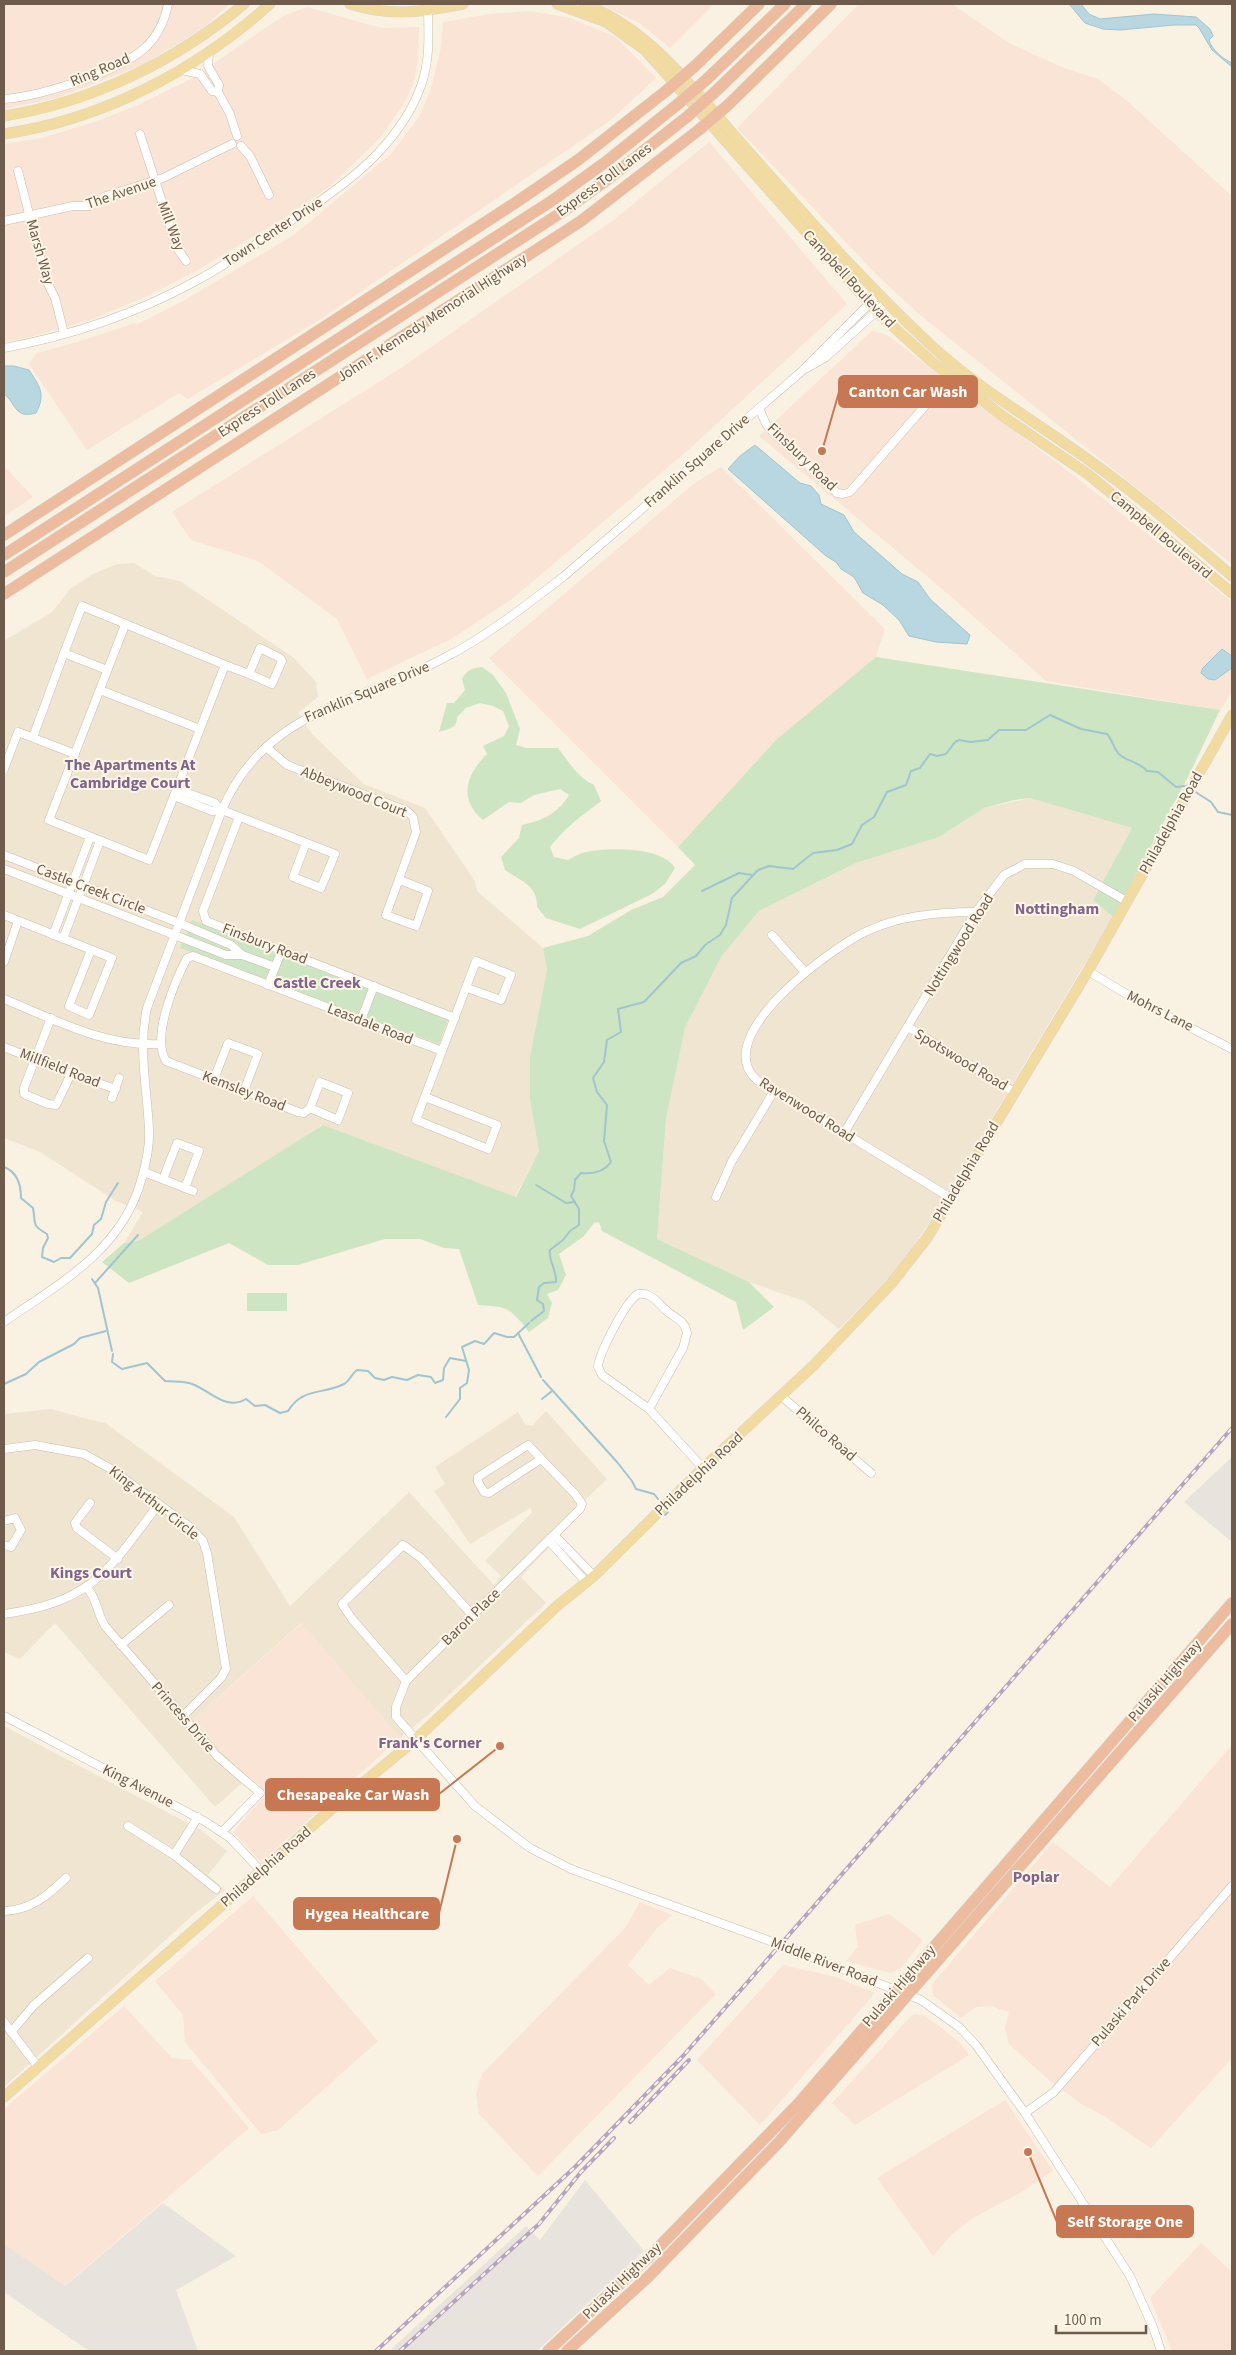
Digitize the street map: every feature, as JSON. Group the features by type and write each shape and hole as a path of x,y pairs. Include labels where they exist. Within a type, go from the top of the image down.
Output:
{"highway":[{"path":"4,535 515,203 578,160 666,91 760,4"},
{"name":"Express Toll Lanes","path":"4,555 553,200 607,161 678,104 706,80 785,4"},
{"name":"Express Toll Lanes","path":"4,572 562,212 608,179 688,116 806,4"},
{"name":"John F. Kennedy Memorial Highway","path":"4,594 580,221 700,130 831,4"},
{"name":"Pulaski Highway","path":"548,2351 653,2253 798,2104 1232,1603"},
{"name":"Pulaski Highway","path":"567,2351 648,2277 779,2142 910,1995 1232,1624"}],"main road":[{"path":"4,116 52,105 94,92 148,68 188,45 244,4"},
{"path":"4,134 46,125 98,110 149,88 209,53 262,8 270,4"},
{"path":"262,8 275,4"},
{"path":"350,4 396,13 428,7 463,4"},
{"name":"Campbell Boulevard","path":"557,4 606,22 645,50 873,308 951,376 1004,417 1089,475 1232,594"},
{"name":"Campbell Boulevard","path":"584,4 620,21 657,49 878,295 936,349 983,387 1096,466 1160,514 1232,576"},
{"path":"46,125 47,115 52,105"},
{"name":"Philadelphia Road","path":"4,2097 261,1871 415,1740 557,1606 590,1579 702,1468 782,1396 891,1284 918,1250 951,1198 1088,971 1232,715"}],"street":[{"name":"Ring Road","path":"4,99 36,94 67,84 129,59 144,49 155,36 163,23 168,4"},
{"name":"Town Center Drive","path":"4,348 64,334 146,305 198,280 308,210 355,176 393,133 417,96 428,58 428,7"},
{"path":"209,53 208,66 219,85 218,92 230,114 237,136 243,140 241,146"},
{"path":"182,70 200,74 212,91 218,92"},
{"name":"Mill Way","path":"140,134 177,248 186,261"},
{"path":"237,136 233,139 232,144 237,147 241,146 250,156 269,195"},
{"name":"The Avenue","path":"4,221 30,217 68,207 90,206 106,196 155,182 232,144"},
{"name":"Marsh Way","path":"18,171 46,280 55,298 64,334"},
{"name":"Franklin Square Drive","path":"4,1322 74,1274 101,1251 126,1218 138,1193 144,1172 150,1132 142,1045 150,998 222,810 242,773 266,747 292,726 309,716 403,679 444,658 499,624 563,577 801,372 826,357 873,308 878,295"},
{"name":"Franklin Square Drive","path":"873,308 887,302"},
{"name":"Finsbury Road","path":"759,408 766,424 773,432 838,493 843,494 850,492 951,376"},
{"path":"33,737 82,606 272,684 282,661 280,658 260,648 249,674"},
{"path":"125,625 49,820 90,837 149,860 225,665"},
{"path":"64,653 107,670"},
{"path":"100,690 200,729"},
{"path":"4,769 18,732 75,754"},
{"name":"Abbeywood Court","path":"266,747 287,765 407,811 413,817 416,832 386,915 416,926 428,891 400,880"},
{"path":"176,792 212,811 222,810 335,854 321,888 293,877 306,843"},
{"name":"Finsbury Road","path":"239,817 203,915 206,921 455,1018"},
{"path":"53,935 90,837"},
{"path":"63,938 100,841"},
{"name":"Castle Creek Circle","path":"4,855 178,922 231,945 242,955"},
{"name":"Nottingwood Road","path":"844,1133 976,912 1004,876 1017,867 1032,863 1062,866 1128,902"},
{"name":"Castle Creek Circle","path":"4,870 226,955 242,955"},
{"name":"Ravenwood Road","path":"951,1198 752,1076 746,1066 745,1052 751,1037 767,1012 805,972 840,945 872,928 954,912 976,912"},
{"path":"4,915 112,958 89,1015 69,1006 91,950"},
{"path":"4,962 18,921"},
{"path":"772,935 805,972"},
{"path":"268,985 282,950"},
{"path":"242,955 275,967"},
{"name":"Leasdale Road","path":"161,1044 165,1017 187,958 193,956 442,1051"},
{"path":"425,1097 497,1124 488,1149 416,1120 476,961 511,975 501,1000 466,988"},
{"name":"Mohrs Lane","path":"1088,971 1140,1002 1232,1049"},
{"path":"361,1020 374,986"},
{"path":"4,999 110,1041 142,1045 161,1044"},
{"path":"51,1018 24,1088 26,1096 56,1105 71,1074"},
{"name":"Spotswood Road","path":"908,1027 1014,1092"},
{"path":"214,1079 228,1043 258,1054 244,1091"},
{"name":"Kemsley Road","path":"161,1044 162,1054 166,1061 298,1112 304,1113 310,1108 320,1082 348,1093 338,1120 310,1108"},
{"name":"Millfield Road","path":"4,1047 71,1074 116,1089"},
{"path":"112,1098 119,1078"},
{"path":"716,1197 732,1161 774,1091"},
{"path":"144,1172 163,1180 189,1190 199,1151 177,1143 163,1180"},
{"path":"649,1409 683,1348 687,1333 681,1320 666,1311 655,1298 643,1294 635,1296 626,1308 603,1350 598,1367 602,1375 649,1409 702,1468"},
{"name":"Philco Road","path":"782,1396 871,1472"},
{"name":"King Arthur Circle","path":"4,1448 35,1445 84,1454 111,1469 196,1532 206,1547 226,1663 225,1673 221,1678 183,1716"},
{"path":"528,1445 541,1459 489,1493 484,1492 478,1482 478,1477 528,1445"},
{"name":"Baron Place","path":"415,1740 398,1721 395,1713 406,1681 580,1509 582,1504 578,1498 541,1459"},
{"path":"90,1503 75,1523 77,1528 118,1559"},
{"path":"4,1614 52,1605 86,1587 118,1559 158,1505"},
{"path":"4,1521 15,1518 21,1530 11,1547 4,1545"},
{"path":"552,1538 590,1579"},
{"path":"406,1681 352,1619 342,1604 403,1544 421,1558 473,1616"},
{"name":"Princess Drive","path":"86,1587 93,1595 101,1620 121,1645 217,1756 260,1792 222,1832"},
{"path":"121,1645 169,1605"},
{"name":"King Avenue","path":"4,1716 198,1817 222,1832 236,1844 261,1871"},
{"name":"Middle River Road","path":"415,1740 475,1806 513,1837 536,1852 571,1869 897,1989 921,2000 958,2027 968,2036 992,2066 1130,2276 1153,2327 1161,2351"},
{"path":"174,1855 198,1817"},
{"path":"128,1826 174,1855 216,1889"},
{"path":"4,1911 29,1907 46,1896 66,1878"},
{"name":"Pulaski Park Drive","path":"1025,2114 1054,2092 1232,1886"},
{"path":"11,2032 34,2005 88,1958"},
{"path":"4,2022 38,2067"}],"shaded area":[{"path":"4,4 229,4 202,29 142,65 57,98 4,109"},
{"path":"599,4 714,4 670,48 639,23"},
{"path":"859,4 952,4 1009,43 1064,68 1098,79 1126,100 1232,196 1232,564 920,315 879,277 737,128"},
{"path":"307,7 381,28 419,27 418,61 413,85 406,100 380,138 329,187 287,216 198,270 145,297 90,320 30,337 4,342 4,144 42,138 94,122 138,105 193,78 274,22"},
{"path":"531,11 570,18 616,37 656,78 612,119 321,319 188,399 179,393 87,450 29,364 36,353 135,323 136,325 185,300 294,235 391,154 419,117 431,89 441,47 443,22 490,14"},
{"path":"709,142 847,304 687,451 512,599 451,639 367,679 337,619 258,561 191,540 172,512 401,368 615,219"},
{"path":"872,331 887,335 1081,481 1232,602 1232,692 1220,710 1046,681 954,599 759,436"},
{"path":"4,466 33,497 4,516"},
{"path":"721,467 885,629 876,657 777,739 678,847 489,658 696,482"},
{"path":"134,563 155,576 180,581 294,658 316,682 318,697 298,713 312,734 364,784 425,808 475,881 477,891 543,948 547,970 530,1058 530,1100 539,1151 515,1197 323,1125 138,1241 124,1243 143,1212 116,1201 40,1152 4,1138 4,641 52,612 70,589 93,574 117,564"},
{"path":"1030,798 1132,828 1093,900 1113,917 929,1223 899,1268 839,1329 804,1301 749,1282 657,1239 666,1119 685,1028 721,957 759,911 856,863 939,837 984,808"},
{"path":"51,1409 107,1424 234,1517 290,1606 409,1492 494,1585 501,1576 485,1561 532,1512 530,1508 470,1544 434,1491 445,1484 435,1467 518,1412 525,1424 532,1426 546,1411 607,1479 586,1499 584,1511 521,1577 546,1603 429,1714 400,1738 301,1623 194,1719 206,1734 249,1777 215,1807 55,1623 20,1659 4,1652 4,1414"},
{"path":"1232,1457 1232,1542 1184,1502"},
{"path":"302,1623 400,1738 261,1862 233,1832 267,1793 232,1762 194,1719"},
{"path":"4,1726 201,1830 227,1851 208,1875 225,1890 194,1914 4,2087"},
{"path":"1232,1745 1232,2058 1151,2148 1104,2116 1083,2105 1050,2081 1009,2044 1005,2028 1009,2012 990,2006 976,2007 961,2018 933,1995 932,1984 1053,1842 1110,1887"},
{"path":"253,1896 378,2041 278,2130 261,2134 185,2042 183,2015 155,1981"},
{"path":"640,1902 672,1915 658,1927 628,1965 649,1985 670,1968 701,1979 716,1994 538,2176 479,2114 476,2093 482,2074 626,1927"},
{"path":"889,1914 923,1940 901,1968 890,1973 846,1961 858,1947 855,1925"},
{"path":"783,1965 836,1977 875,1993 760,2125 697,2060"},
{"path":"124,2006 172,2058 191,2060 249,2128 64,2286 4,2244 4,2109"},
{"path":"912,2015 925,2016 939,2026 961,2044 969,2055 855,2125 832,2103"},
{"path":"1005,2100 1053,2171 1020,2193 973,2218 952,2234 933,2256 877,2178"},
{"path":"585,2180 644,2251 537,2351 389,2351 526,2226 540,2240"},
{"path":"163,2203 236,2256 176,2290 198,2351 89,2351 4,2292 4,2244 65,2286"},
{"path":"1201,2243 1232,2272 1232,2351 1172,2351 1150,2298"}],"green space":[{"path":"876,657 1220,710 1188,777 1113,917 1093,900 1132,828 1030,798 984,808 939,837 856,863 759,911 721,957 685,1028 666,1119 657,1239 749,1282 774,1307 743,1330 736,1302 602,1231 599,1222 594,1223 584,1236 559,1254 566,1275 558,1290 547,1294 552,1303 548,1318 529,1332 508,1310 478,1305 459,1249 444,1248 420,1239 385,1239 298,1265 268,1265 229,1243 129,1283 102,1262 124,1243 138,1241 323,1125 516,1197 539,1151 530,1100 530,1057 547,970 543,948 588,936 631,910 663,897 695,865 678,847 777,739"},
{"path":"482,667 493,675 506,693 520,729 516,745 526,748 558,748 578,773 594,785 601,801 568,827 550,847 554,857 568,860 582,853 618,849 646,852 668,861 675,868 665,884 652,894 580,929 546,918 537,907 535,893 527,884 505,870 501,857 519,838 522,825 537,821 555,812 569,795 560,789 534,795 521,803 509,802 483,820 475,812 470,804 468,795 470,779 474,770 487,754 483,746 504,736 509,726 503,711 480,703 466,708 457,717 454,726 439,732 447,703 454,703 465,690 462,679 470,670"},
{"path":"192,920 448,1020 439,1044 180,948"},
{"path":"247,1293 287,1293 287,1311 247,1311"}],"water":[{"path":"1069,4 1081,4 1089,14 1100,19 1154,14 1196,17 1210,29 1213,36 1209,40 1210,44 1218,54 1232,63 1232,67 1212,50 1196,25 1120,30 1103,29 1085,23"},
{"path":"4,366 14,366 29,370 36,381 41,396 36,413 24,414 20,412 4,394"},
{"path":"755,445 800,483 811,486 819,495 821,504 844,515 854,532 902,574 918,582 930,599 970,635 967,644 936,642 909,636 899,620 883,605 863,593 854,577 841,569 836,562 826,556 728,469 740,456"},
{"path":"1222,649 1232,656 1232,668 1215,680 1208,679 1201,673 1203,668"}],"waterway":[{"path":"531,1321 544,1311 543,1304 537,1300 539,1287 544,1283 556,1282 550,1250 579,1225 579,1209 571,1196 575,1180 581,1173 598,1172 611,1162 604,1141 607,1105 597,1092 593,1078 604,1062 607,1040 621,1032 618,1009 644,1002 681,963 696,956 705,945 720,935 726,925 732,898 758,870 769,866 793,869 813,853 837,850 852,844 862,825 874,817 887,792 906,785 911,771 920,768 930,754 937,756 946,754 955,742 959,740 971,742 988,740 999,730 1026,730 1050,715 1081,729 1107,734 1118,753 1123,757 1147,771 1158,772 1176,787 1185,786"},
{"path":"1194,791 1211,802 1218,812 1232,815"},
{"path":"702,891 739,873 752,875"},
{"path":"4,1167 15,1176 19,1184 21,1198 33,1208 36,1226 47,1234 48,1238 43,1248 42,1257 54,1262 61,1258 70,1258 92,1234 94,1225 101,1219 106,1202 118,1183"},
{"path":"536,1185 566,1203 575,1202"},
{"path":"95,1283 138,1235"},
{"path":"92,1279 98,1288 112,1351"},
{"path":"446,1417 460,1399 460,1388 467,1383 469,1370 462,1347 475,1341 484,1344 494,1333 514,1337 529,1323"},
{"path":"4,1384 26,1374 39,1362 74,1344 80,1338 106,1331"},
{"path":"518,1333 541,1377"},
{"path":"113,1354 112,1362 122,1369 147,1363 165,1381 189,1383 225,1401 232,1403 246,1399 255,1406 265,1405 280,1413 288,1411 300,1398 344,1384 357,1370 368,1371 375,1378 384,1380 392,1377 407,1380 418,1375 431,1377 435,1383 443,1380 444,1368 450,1358 466,1361"},
{"path":"543,1380 617,1462 636,1489 654,1494 658,1499"},
{"path":"542,1399 552,1391"},
{"path":"665,1515 668,1512"}],"railway":[{"path":"376,2351 575,2167 683,2056 1232,1428"},
{"path":"630,2122 689,2060"},
{"path":"400,2351 539,2224 581,2172 614,2138"}],"place":[{"name":"Canton Car Wash","path":"822,451"},
{"name":"Chesapeake Car Wash","path":"500,1746"},
{"name":"Hygea Healthcare","path":"457,1839"},
{"name":"Self Storage One","path":"1028,2152"}],"district":[{"name":"The Apartments At Cambridge Court","path":"130,774"},
{"name":"Nottingham","path":"1057,909"},
{"name":"Castle Creek","path":"317,983"},
{"name":"Kings Court","path":"91,1573"},
{"name":"Frank's Corner","path":"430,1743"},
{"name":"Poplar","path":"1036,1877"}]}
